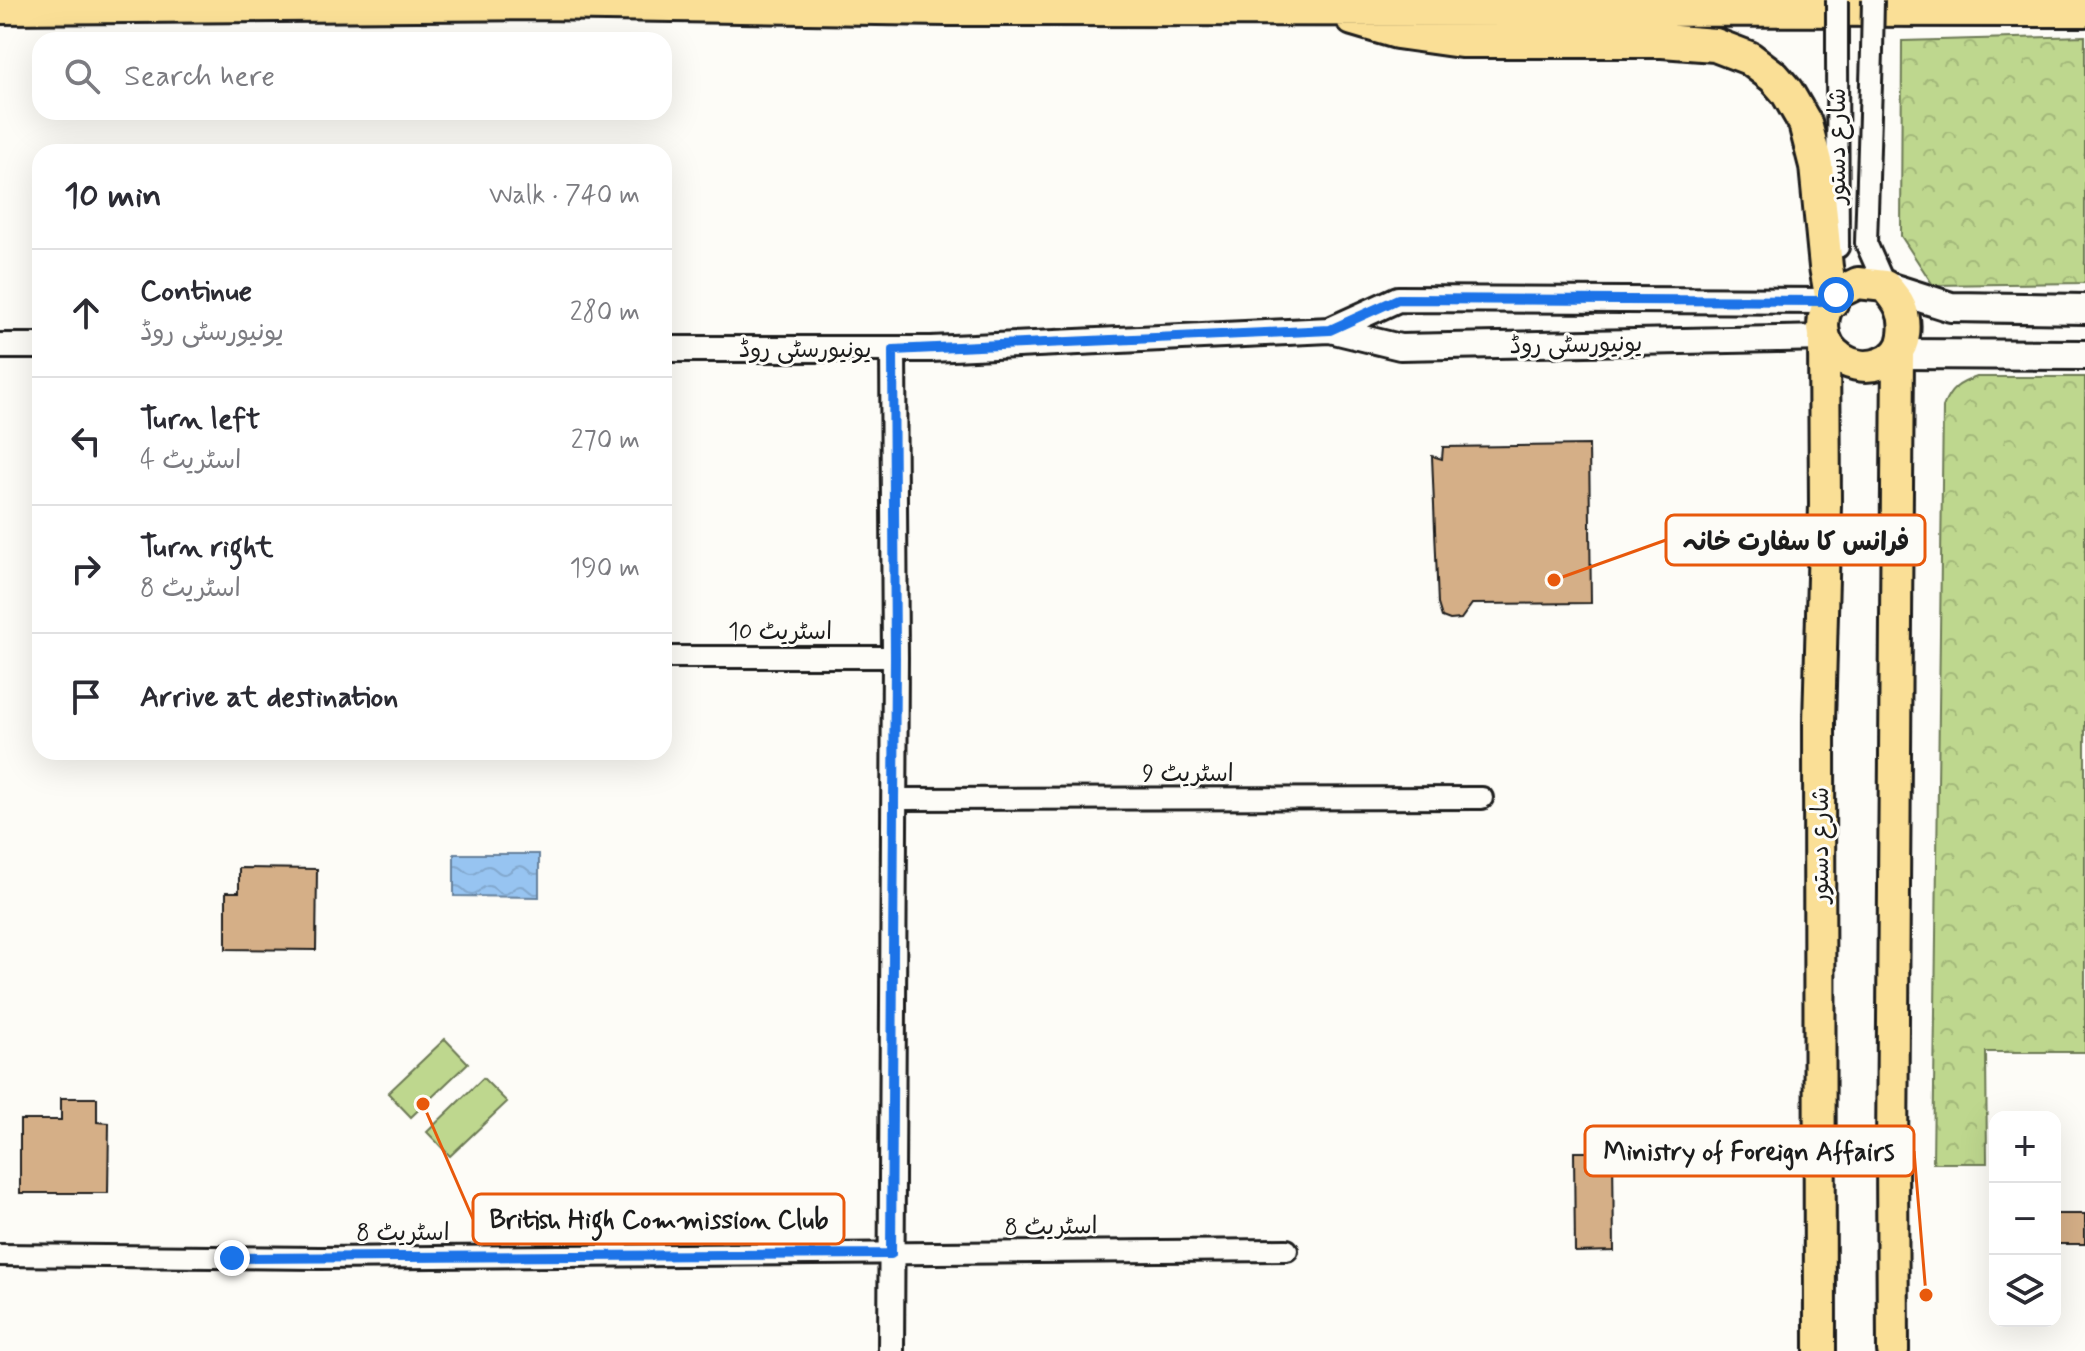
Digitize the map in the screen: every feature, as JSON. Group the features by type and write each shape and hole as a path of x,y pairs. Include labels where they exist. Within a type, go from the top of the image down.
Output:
{"highway":[{"path":"0,7 539,3 947,9 2085,10"},
{"path":"1318,9 1397,32 1461,41 1662,41 1715,45 1749,58 1774,77 1787,92 1805,123 1816,166 1826,267 1837,296"}],"main road":[{"path":"2085,309 1951,307 1885,286 1858,283 1837,296 1823,318 1824,338 1832,351 1850,363 1864,365 1883,364 1898,354 2085,355"},
{"path":"1885,286 1903,308 1904,339 1898,354 1893,1351"},
{"path":"2018,308 2020,355"},
{"name":"شارع دستور","path":"1820,1351 1819,722 1825,505 1824,338"}],"street":[{"name":"شارع دستور","path":"1837,0 1837,296"},
{"name":"شارع دستور","path":"1873,0 1866,243 1885,286"},
{"name":"یونیورسٹی روڈ","path":"1330,330 1398,299 1837,296"},
{"name":"یونیورسٹی روڈ","path":"672,349 893,350 1330,330 1400,347 1824,338"},
{"path":"0,346 32,346"},
{"path":"891,1351 895,657 893,350"},
{"name":"اسٹریٹ 10","path":"672,657 895,657"},
{"name":"اسٹریٹ 9","path":"894,799 1482,798"},
{"name":"اسٹریٹ 8","path":"0,1255 336,1258 1287,1250"}],"green space":[{"path":"2085,36 2085,283 1933,285 1901,236 1902,41"},
{"path":"1977,377 2085,377 2085,1052 1986,1052 1987,1163 1933,1163 1943,407 1956,388"},
{"path":"445,1039 468,1063 411,1117 388,1093"},
{"path":"483,1078 507,1102 450,1156 427,1132"}],"water":[{"path":"454,854 539,854 539,897 454,896"}],"building":[{"path":"1589,445 1591,603 1472,604 1461,619 1442,617 1438,604 1432,456 1442,459 1443,447"},
{"path":"239,868 317,869 316,950 226,949 226,892 239,892"},
{"path":"61,1098 97,1098 97,1122 109,1123 108,1193 20,1193 20,1120 61,1120"},
{"path":"1574,1152 1613,1152 1614,1251 1575,1252"},
{"path":"2061,1214 2085,1214 2085,1244 2061,1244"}],"place":[{"name":"فرانس کا سفارت خانہ","path":"1554,580"},
{"name":"British High Commission Club","path":"423,1104"},
{"name":"Ministry of Foreign Affairs","path":"1926,1295"}],"route":[{"path":"232,1258 891,1254 895,657 893,350 1330,330 1398,299 1832,301 1836,295"}]}
